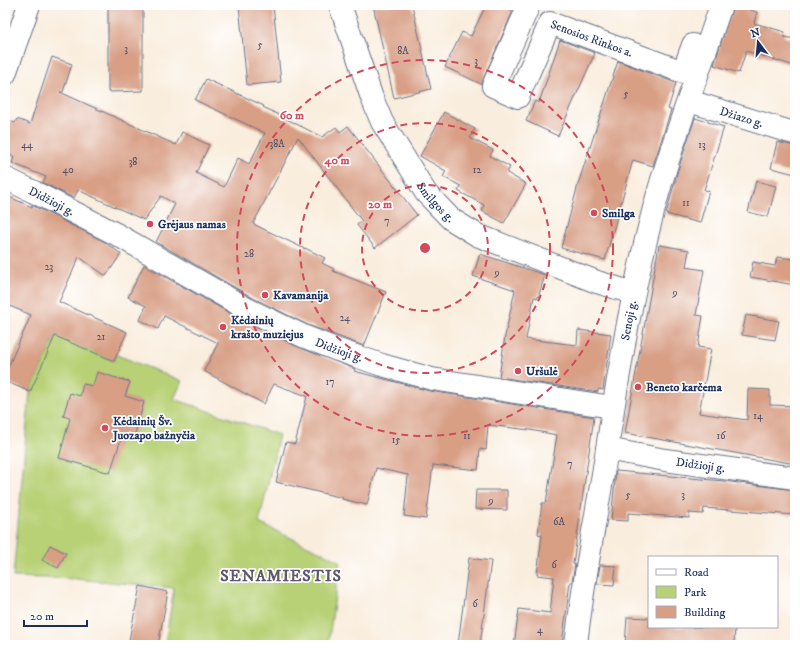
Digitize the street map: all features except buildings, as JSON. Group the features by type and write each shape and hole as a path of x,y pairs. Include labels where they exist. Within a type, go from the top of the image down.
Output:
{"street":[{"path":"5,74 29,5"},
{"name":"Smilgos g.","path":"340,5 372,98 382,122 426,193 451,218 477,235 583,276 634,293"},
{"name":"Senosios Rinkos a.","path":"529,5 493,86 518,97 550,23 683,72 707,5"},
{"name":"Senoji g.","path":"576,645 580,610 607,449 612,407 634,293 659,191 673,143 689,101 721,5"},
{"name":"Džiazo g.","path":"689,101 795,133"},
{"name":"Didžioji g.","path":"5,178 116,234 249,310 303,336 335,349 382,365 432,379 612,407"},
{"name":"Didžioji g.","path":"607,449 665,460 795,478"}],"green space":[{"path":"59,328 82,347 114,361 117,355 182,381 174,399 279,435 259,523 340,561 328,645 165,645 174,588 76,579 13,577 30,392"}],"place":[{"name":"Smilga","path":"594,213"},
{"name":"Grėjaus namas","path":"150,224"},
{"name":"Kavamanija","path":"265,295"},
{"name":"Kėdainių krašto muziejus","path":"223,327"},
{"name":"Uršulė","path":"518,371"},
{"name":"Beneto karčema","path":"638,387"},
{"name":"Kėdainių Šv. Juozapo bažnyčia","path":"105,428"}],"district":[{"name":"SENAMIESTIS","path":"281,575"}]}
